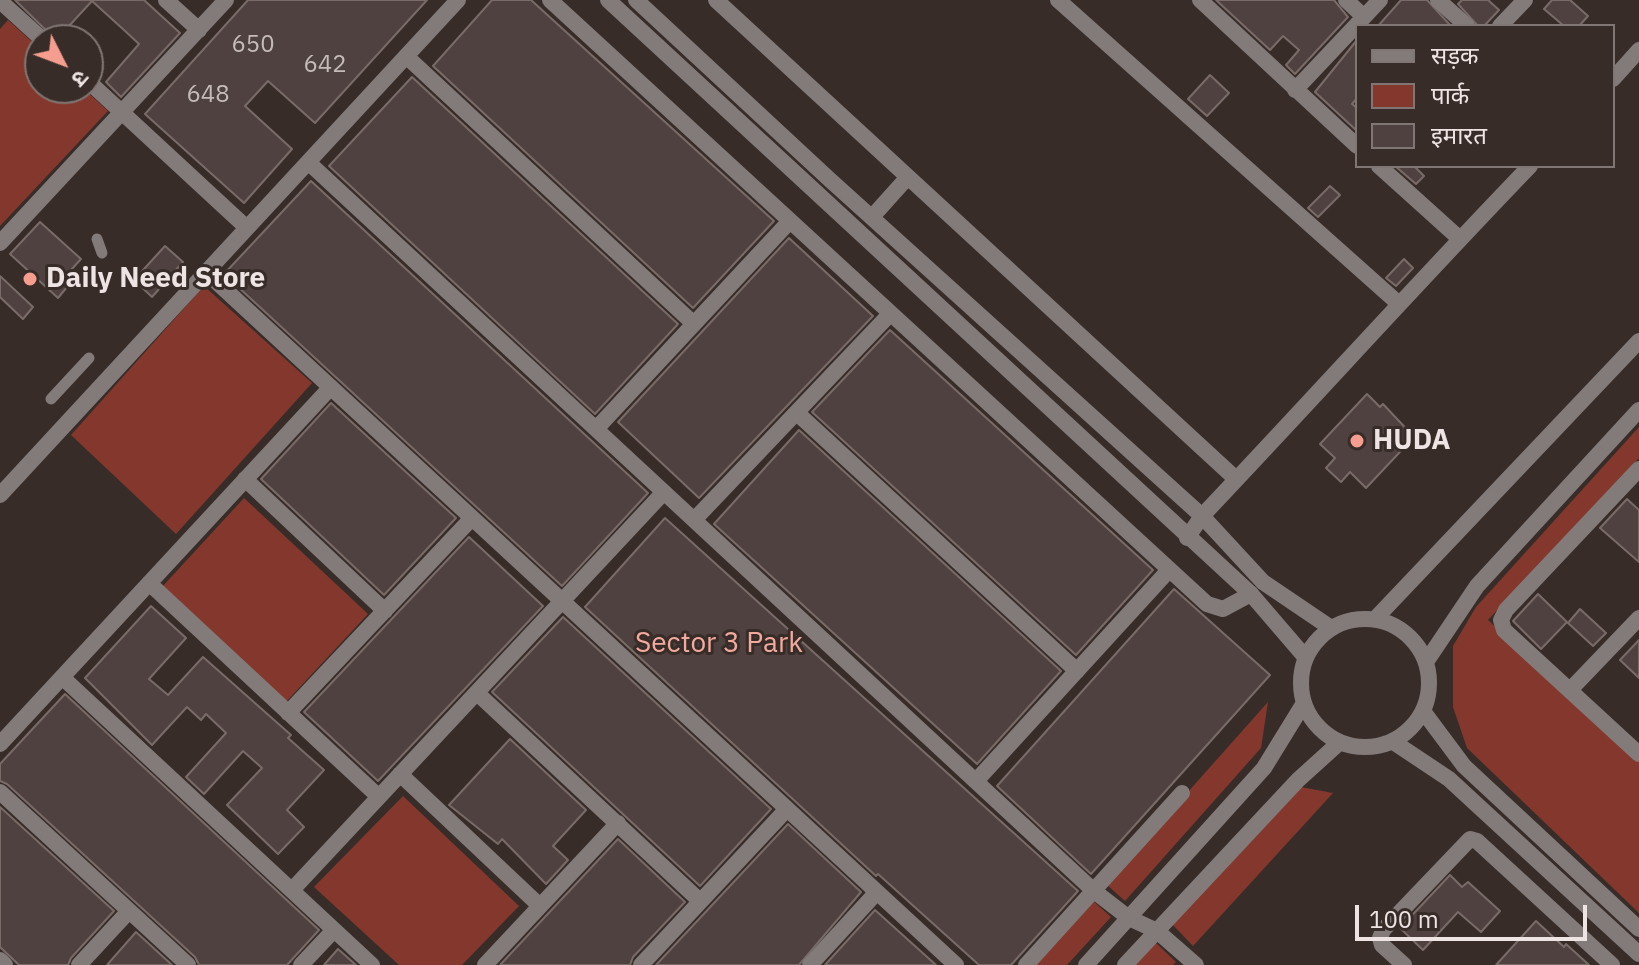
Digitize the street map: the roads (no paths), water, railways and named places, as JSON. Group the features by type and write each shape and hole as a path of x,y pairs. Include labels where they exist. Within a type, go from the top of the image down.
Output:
{"street":[{"path":"166,0 199,30"},
{"path":"0,243 226,0"},
{"path":"0,495 458,0"},
{"path":"550,0 1215,609 1223,609 1251,594"},
{"path":"608,0 1251,594 1306,658"},
{"path":"636,0 1202,516 1263,582 1331,628"},
{"path":"1058,0 1398,303"},
{"path":"1200,0 1355,144"},
{"path":"1346,0 1364,17"},
{"path":"1357,24 1380,0"},
{"path":"1438,0 1465,24"},
{"path":"1502,24 1525,0"},
{"path":"720,1 907,178 1236,479"},
{"path":"3,9 24,25"},
{"path":"1295,90 1355,27"},
{"path":"1615,77 1639,50"},
{"path":"406,56 694,324"},
{"path":"104,96 247,228"},
{"path":"308,162 1094,891 1129,918 1157,931 1191,963"},
{"path":"1381,168 1460,239"},
{"path":"1187,538 1202,516 1324,389 1398,303 1528,168"},
{"path":"872,217 907,178"},
{"path":"596,429 789,222"},
{"path":"97,239 102,253"},
{"path":"206,272 956,965"},
{"path":"694,520 890,314"},
{"path":"1375,619 1639,341"},
{"path":"51,399 89,358"},
{"path":"0,744 331,387"},
{"path":"1426,662 1477,586 1639,410"},
{"path":"797,413 1077,671"},
{"path":"1639,469 1506,610 1501,620 1504,630 1639,754"},
{"path":"245,479 385,611"},
{"path":"292,890 664,492"},
{"path":"288,713 472,518"},
{"path":"976,781 1169,570"},
{"path":"149,583 379,797"},
{"path":"1570,690 1639,618"},
{"path":"1375,619 1407,633 1426,662 1429,679 1423,711 1410,728 1392,741 1375,746 1340,742 1325,733 1304,703 1301,688 1306,658 1316,641 1331,628 1345,621 1375,619"},
{"path":"62,677 372,965"},
{"path":"477,693 700,901"},
{"path":"1086,965 1264,768 1304,703"},
{"path":"1423,711 1464,766 1639,929"},
{"path":"1392,741 1449,779 1639,954"},
{"path":"1125,965 1298,780 1340,742"},
{"path":"400,774 540,906"},
{"path":"0,792 188,965"},
{"path":"1026,965 1182,793"},
{"path":"641,965 787,809"},
{"path":"485,965 618,823"},
{"path":"1404,965 1382,945 1380,938 1383,930 1470,839 1477,841 1612,965"},
{"path":"810,965 877,892"},
{"path":"79,965 129,911"},
{"path":"301,965 334,930"},
{"path":"0,960 5,965"}],"place":[{"name":"Daily Need Store","path":"30,279"},
{"name":"HUDA","path":"1357,441"}],"park label":[{"name":"Sector 3 Park","path":"719,644"}]}
